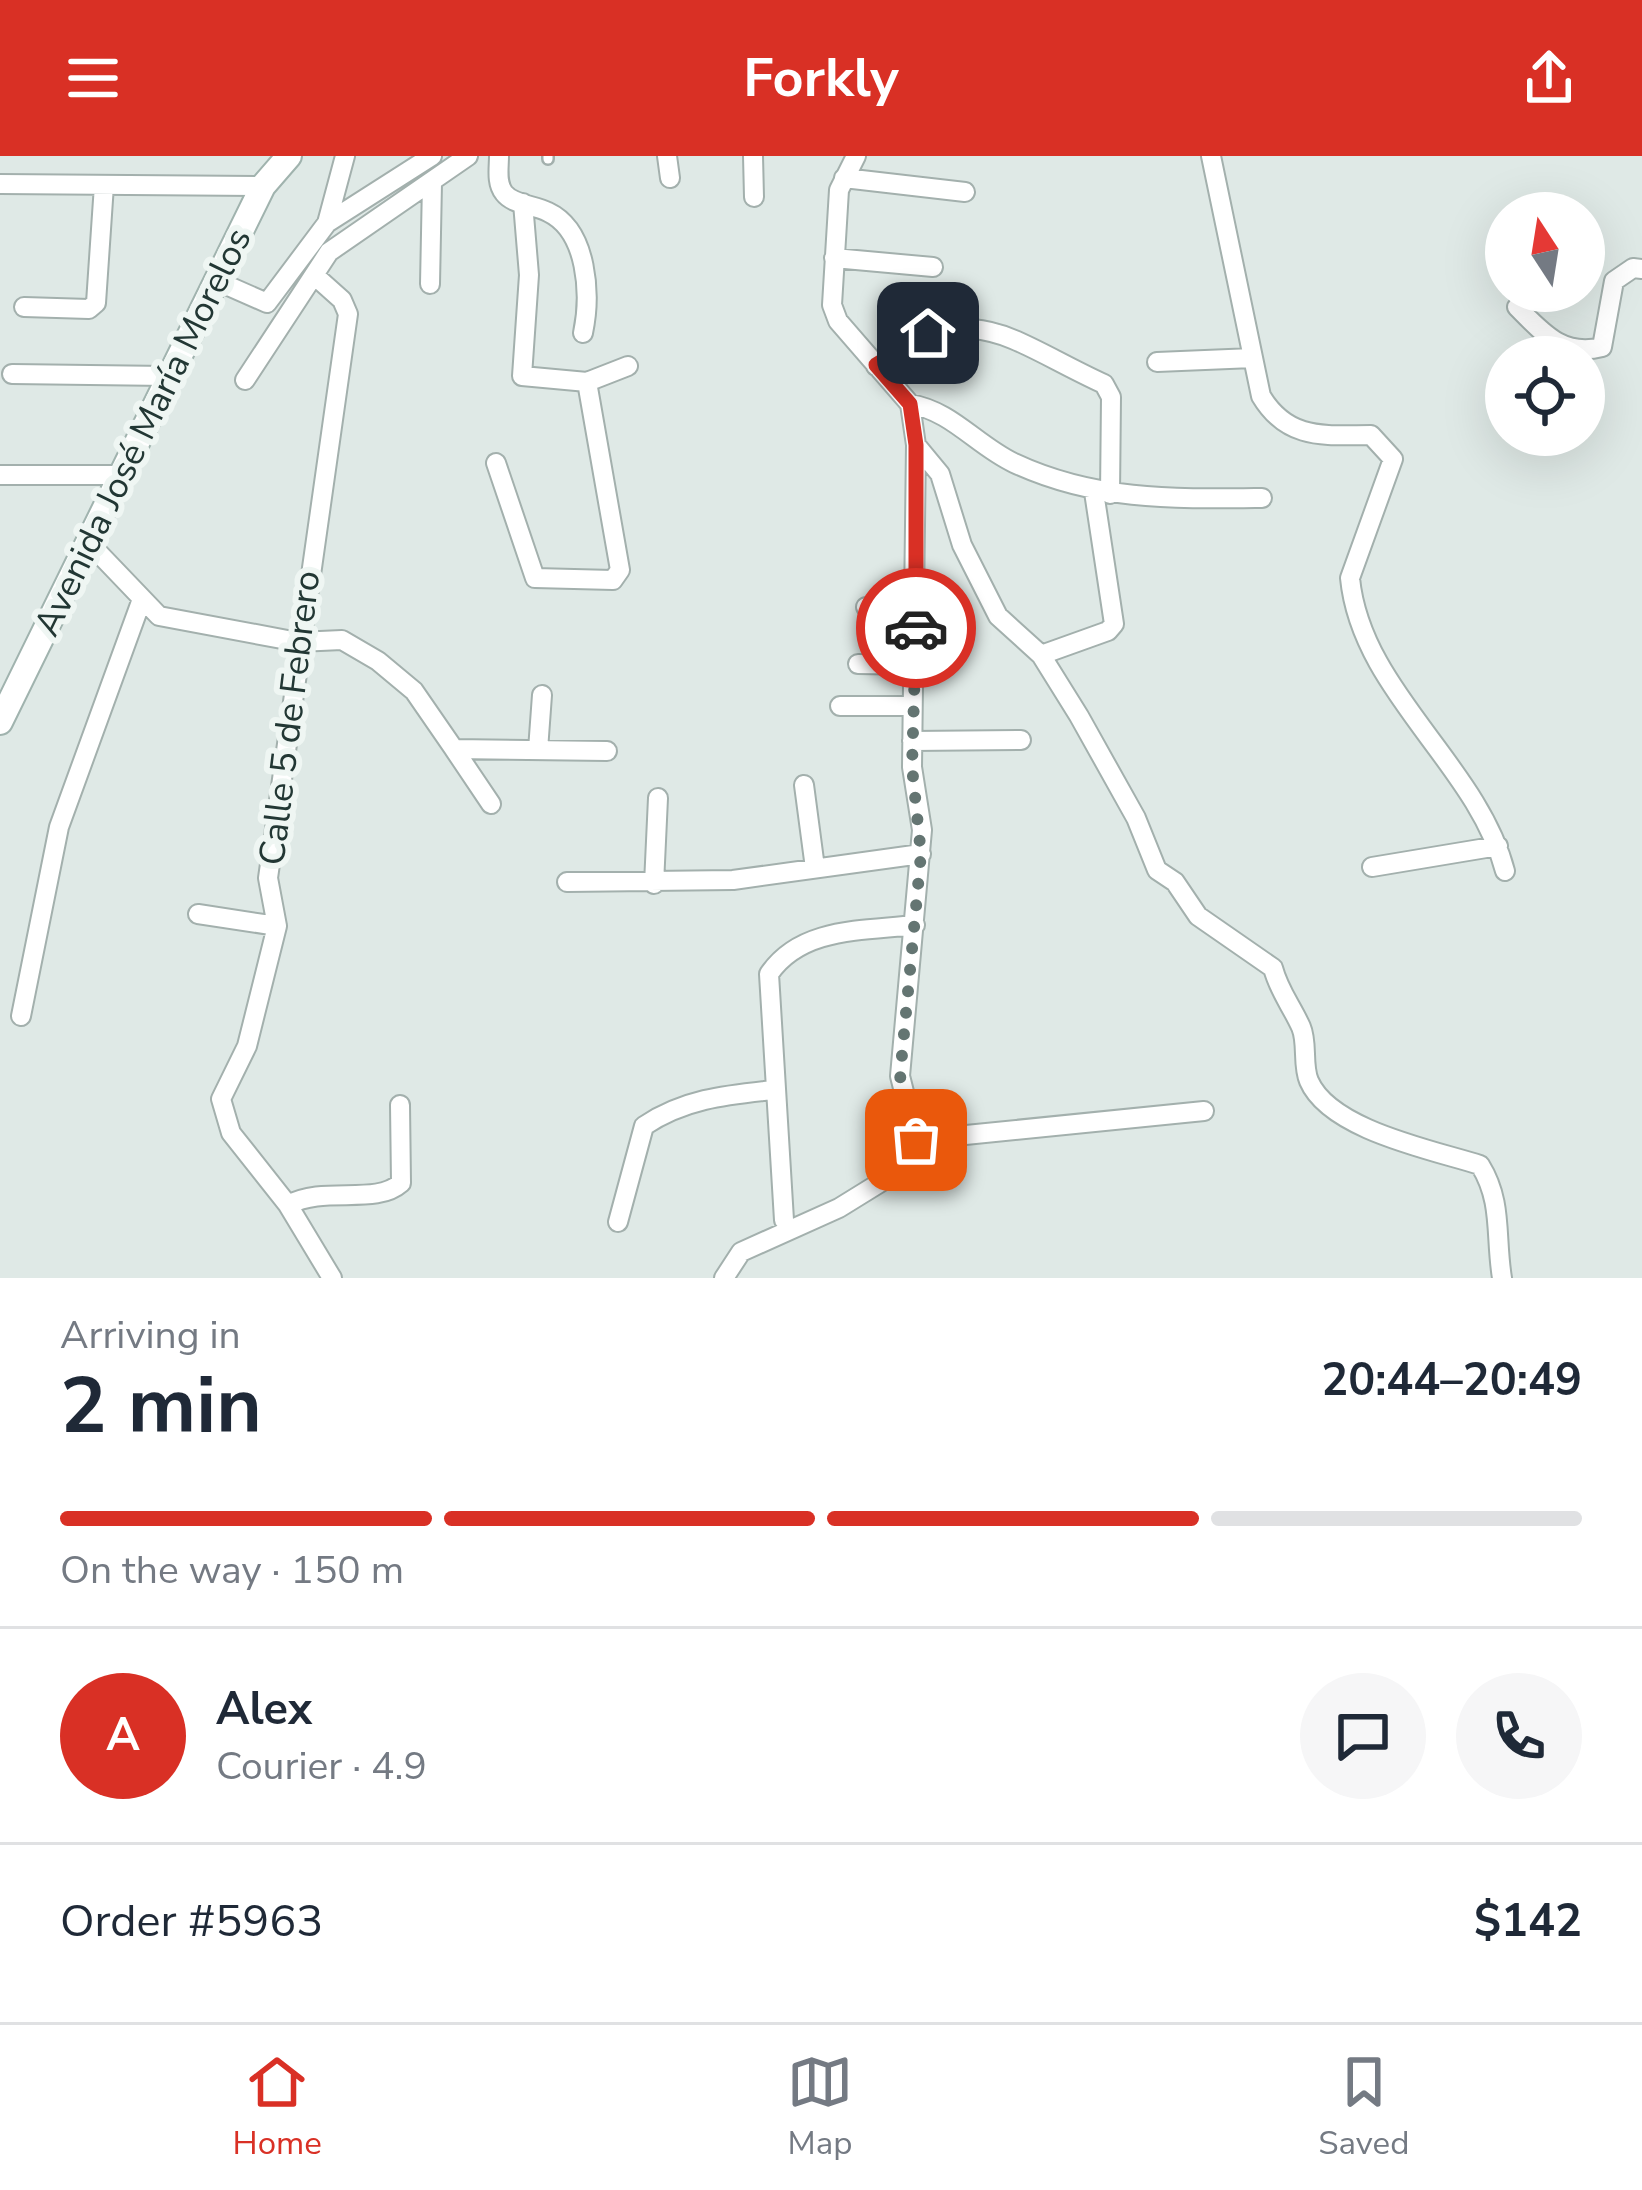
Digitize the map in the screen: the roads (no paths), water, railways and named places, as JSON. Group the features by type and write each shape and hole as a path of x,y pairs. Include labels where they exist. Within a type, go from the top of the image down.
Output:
{"main road":[{"name":"Avenida José María Morelos","path":"2,718 263,186 290,156"}],"street":[{"path":"328,224 345,156"},
{"path":"217,281 267,303 328,224 432,156"},
{"path":"245,380 314,274 352,232 467,156"},
{"path":"499,156 499,182 505,194 561,219 574,243 586,278 583,333"},
{"path":"667,156 670,178"},
{"path":"754,156 754,197"},
{"path":"856,156 844,178 832,305 838,321 910,404 956,421 983,447 1019,465 1102,493 1145,500 1262,498"},
{"path":"1211,156 1262,396 1273,416 1290,429 1317,436 1371,435 1393,459 1350,578 1352,598 1390,680 1472,794 1498,846 1504,872"},
{"path":"844,178 965,192"},
{"path":"430,284 432,183"},
{"path":"0,184 263,186"},
{"path":"24,307 89,309 96,304 104,185"},
{"path":"523,202 529,275 522,376 587,382 628,366"},
{"path":"834,258 933,267"},
{"path":"1522,312 1548,339 1580,352 1602,347 1614,281 1633,268 1642,269"},
{"name":"Calle 5 de Febrero","path":"314,274 342,300 348,314 268,878 277,926 247,1046 221,1099 231,1133 288,1205 332,1278"},
{"path":"876,365 928,333 959,324 986,330 1105,383 1111,397 1102,493 1114,624 1108,631 1041,655"},
{"path":"1157,362 1253,358"},
{"path":"12,374 166,376"},
{"path":"496,464 535,578 613,580 620,571 587,382"},
{"path":"724,1278 741,1252 839,1208 908,1166 916,1140 900,1076 921,854 912,741 917,665 916,445 910,404"},
{"path":"916,445 940,474 962,545 998,616 1041,655 1136,818 1157,870 1175,882 1198,916 1273,968 1280,995 1302,1029 1308,1079 1320,1100 1357,1125 1480,1165 1497,1192 1502,1278"},
{"path":"0,475 119,476"},
{"path":"90,544 159,616 298,643 342,640 378,661 414,691 491,804"},
{"path":"866,607 916,598"},
{"path":"21,1016 58,827 142,599"},
{"path":"858,664 917,665"},
{"path":"538,750 542,695"},
{"path":"840,706 912,706"},
{"path":"912,741 1021,740"},
{"path":"454,749 607,751"},
{"path":"804,785 815,868"},
{"path":"654,884 658,798"},
{"path":"1372,867 1498,846"},
{"path":"567,883 733,880 921,854"},
{"path":"198,914 277,926"},
{"path":"784,1220 769,974 784,952 820,937 915,925"},
{"path":"618,1222 644,1126 669,1109 712,1097 773,1090"},
{"path":"288,1205 308,1194 378,1194 401,1183 400,1106"},
{"path":"916,1140 1204,1111"}]}
